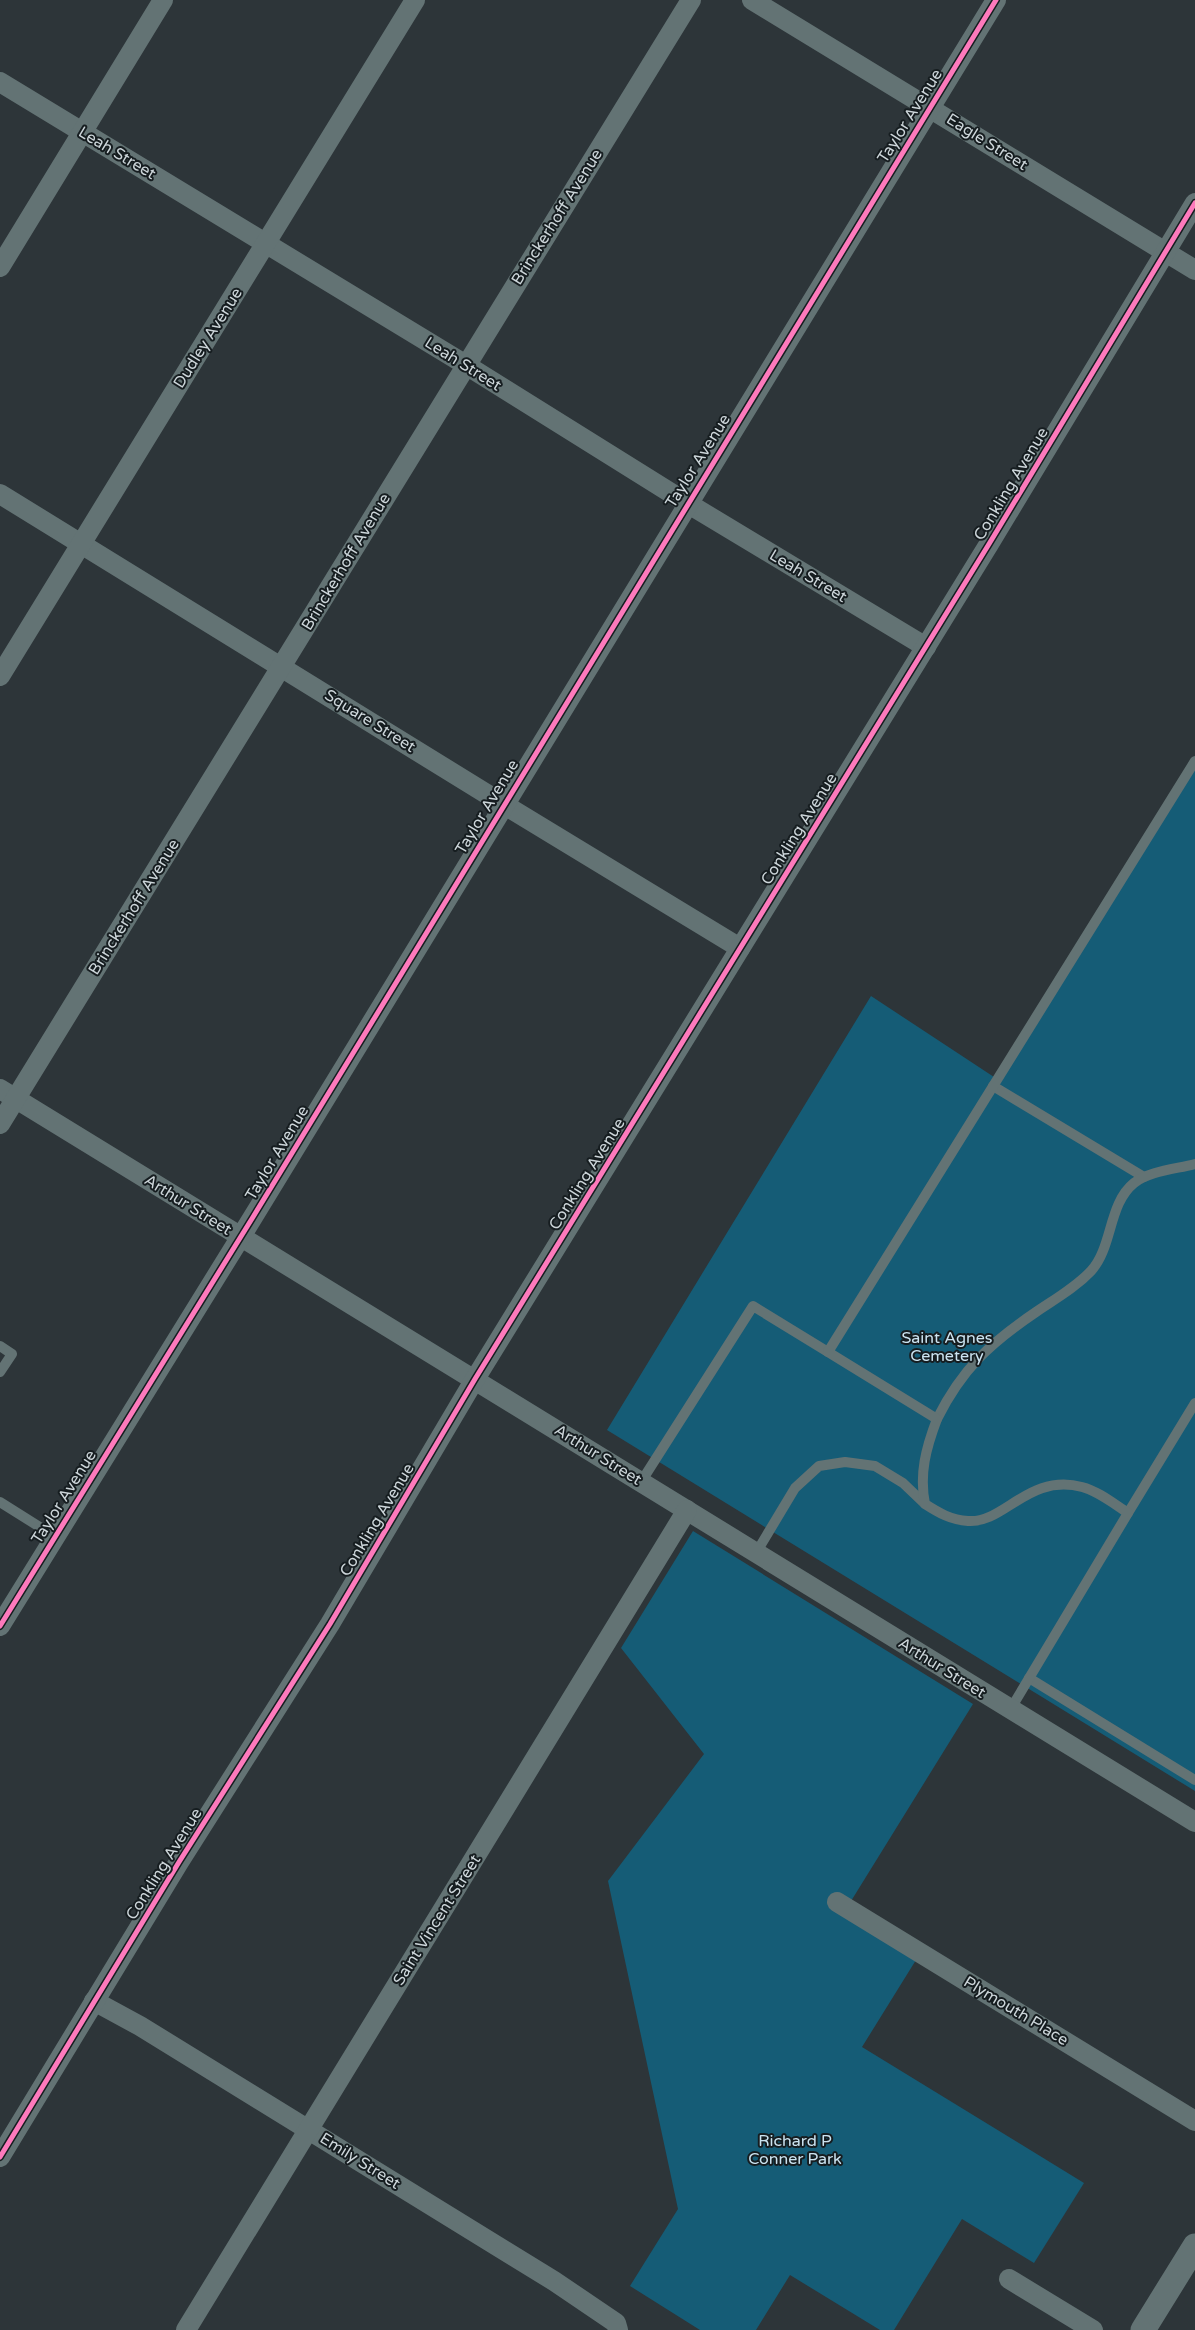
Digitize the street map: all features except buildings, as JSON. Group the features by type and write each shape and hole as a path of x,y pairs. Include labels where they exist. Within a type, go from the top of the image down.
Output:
{"street":[{"path":"0,267 163,0"},
{"name":"Dudley Avenue","path":"0,676 415,0"},
{"name":"Brinckerhoff Avenue","path":"0,1124 8,1094 282,666 690,0"},
{"name":"Eagle Street","path":"752,0 1195,270"},
{"name":"Taylor Avenue","path":"0,1626 996,0"},
{"name":"Leah Street","path":"0,82 466,366 687,504 926,646"},
{"name":"Conkling Avenue","path":"0,2157 179,1862 330,1624 475,1380 926,646 1195,203"},
{"name":"Square Street","path":"0,494 740,948"},
{"name":"Arthur Street","path":"8,1094 1195,1822"},
{"name":"Saint Vincent Street","path":"186,2330 687,1510"},
{"name":"Plymouth Place","path":"837,1902 1195,2121"},
{"name":"Emily Street","path":"94,2001 140,2026 554,2281 616,2323 618,2330"},
{"path":"1143,2330 1195,2246"},
{"path":"1009,2279 1093,2330"}],"lane":[{"path":"828,1352 1195,760"},
{"path":"994,1086 1144,1177"},
{"path":"925,1504 922,1487 922,1468 926,1448 948,1397 974,1360 1000,1338 1068,1292 1092,1270 1102,1253 1120,1202 1132,1184 1144,1177 1195,1164"},
{"path":"641,1482 753,1306 937,1419"},
{"path":"0,1346 12,1354 0,1372"},
{"path":"1010,1710 1195,1403"},
{"path":"756,1552 795,1488 819,1466 846,1462 875,1466 903,1483 925,1504 946,1517 969,1521 986,1518 1033,1490 1065,1484 1083,1487 1128,1513"},
{"path":"0,1502 54,1536"},
{"path":"1029,1678 1195,1780"}],"green space":[{"name":"Saint Agnes Cemetery","path":"1195,764 1195,1791 607,1430 871,996 994,1077"},
{"name":"Richard P Conner Park","path":"693,1531 973,1704 843,1914 916,1960 862,2047 1084,2183 1034,2263 962,2219 894,2330 880,2330 790,2275 756,2330 700,2330 630,2286 678,2209 608,1881 704,1754 621,1648"}],"cycle path":[{"path":"0,1626 253,1217 996,0"},
{"path":"0,2157 179,1862 330,1624 475,1379 989,544 1195,203"}]}
